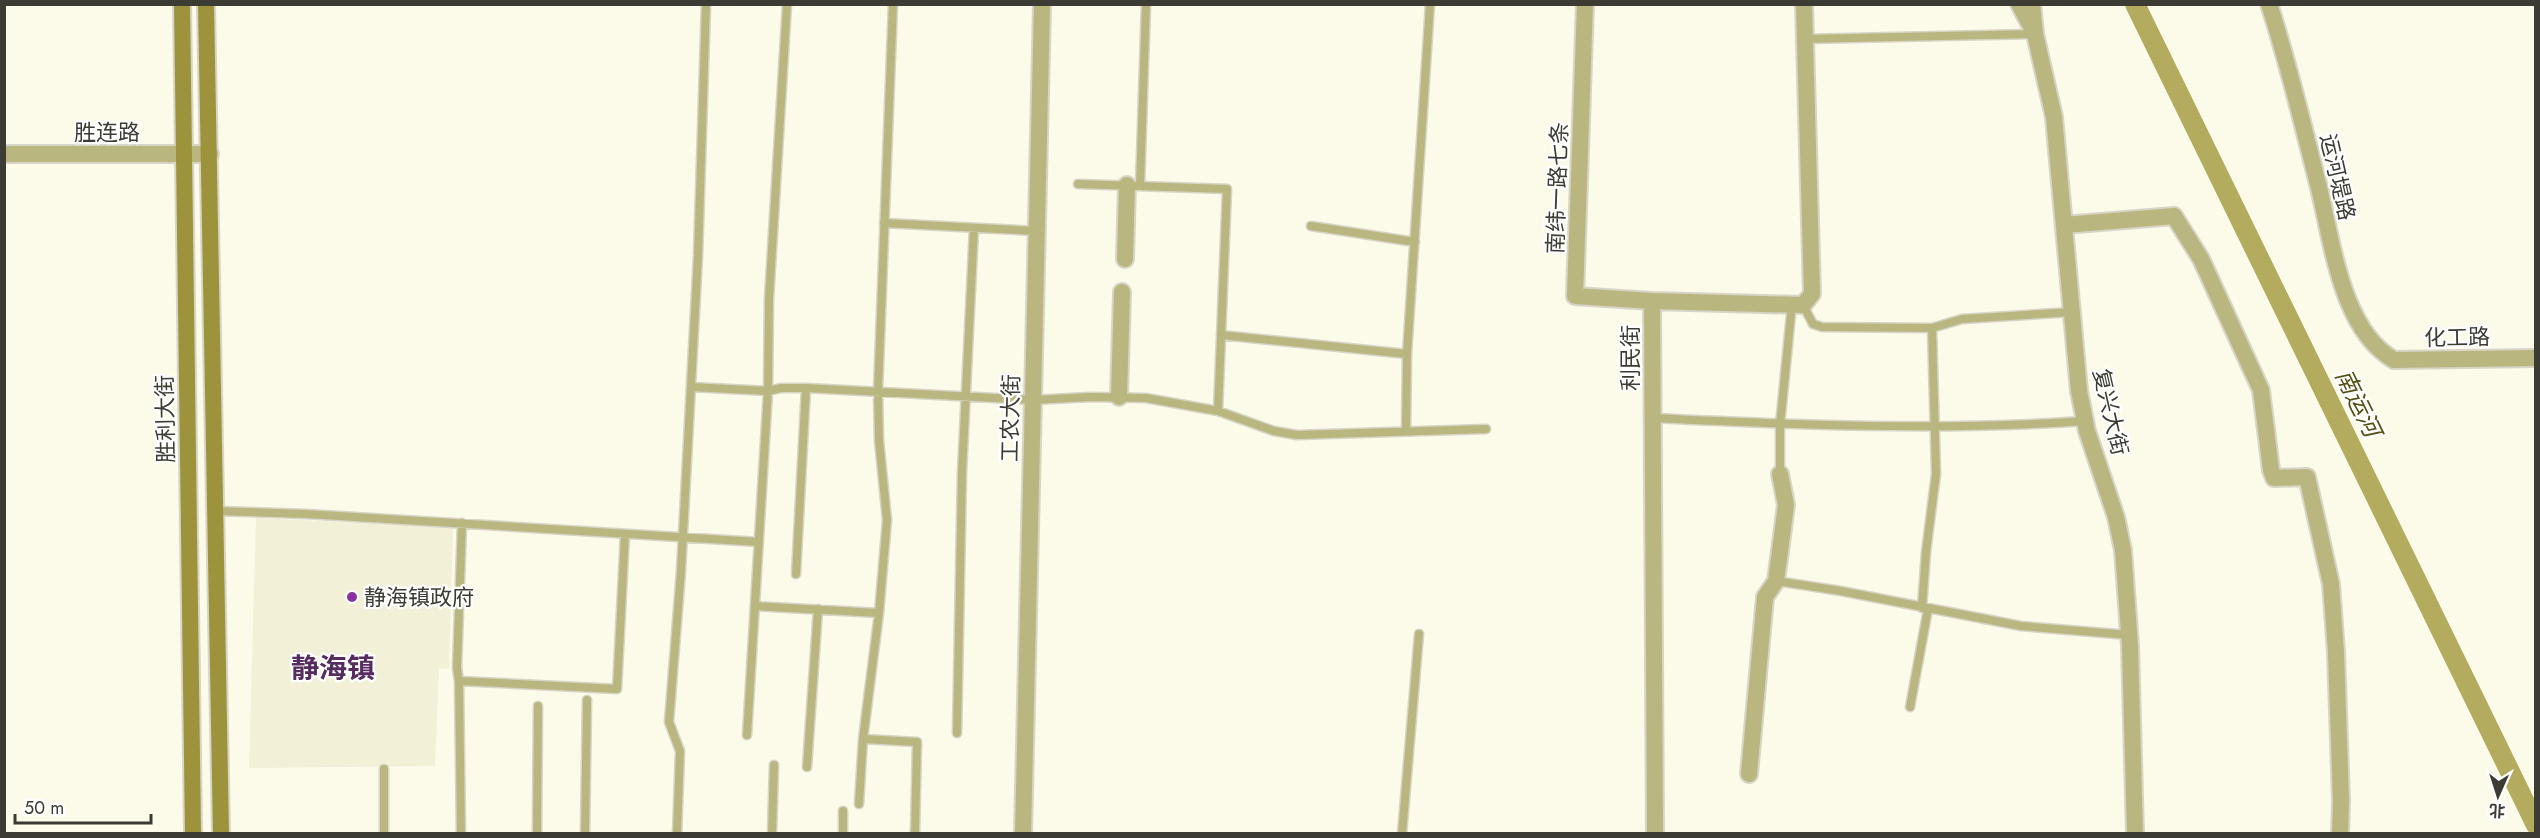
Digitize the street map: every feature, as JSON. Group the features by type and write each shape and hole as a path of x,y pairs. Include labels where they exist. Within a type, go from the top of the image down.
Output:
{"main road":[{"name":"胜利大街","path":"182,4 194,834"},
{"path":"206,4 221,834"}],"street":[{"name":"工农大街","path":"1023,834 1042,4"},
{"name":"南纬一路七条","path":"1585,4 1575,296 1652,301"},
{"path":"1797,305 1812,294 1804,4"},
{"name":"复兴大街","path":"2019,4 2035,33 2054,117 2079,391 2085,422 2116,516 2123,550 2129,635 2134,834"},
{"path":"2032,4 2035,33"},
{"name":"运河堤路","path":"2269,4 2322,200 2334,264 2350,304 2381,352"},
{"name":"胜连路","path":"4,154 210,154"},
{"path":"1125,259 1133,186"},
{"path":"2064,225 2174,216 2201,259 2261,390 2274,478 2307,477 2320,530 2332,596 2337,652 2340,834"},
{"path":"1119,397 1122,292"},
{"name":"利民街","path":"1655,834 1652,301 1797,305"},
{"name":"化工路","path":"2381,352 2394,360 2535,358"},
{"path":"1749,774 1765,597 1776,581 1786,505 1780,474"}],"lane":[{"path":"677,834 680,751 669,722 683,537 691,387 706,4"},
{"path":"747,735 768,391 769,299 787,4"},
{"path":"859,804 863,739 879,613 887,520 879,440 878,391 893,4"},
{"path":"1133,186 1146,4"},
{"path":"1406,431 1407,354 1430,4"},
{"path":"1804,39 2035,33"},
{"path":"1078,184 1227,189 1218,411"},
{"path":"884,223 1037,231"},
{"path":"1311,226 1414,242"},
{"path":"957,733 962,472 974,228"},
{"path":"1797,305 1813,324 1822,327 1932,328 1962,319 2073,312"},
{"path":"1780,474 1780,424 1797,305"},
{"path":"1910,707 1925,609 1936,474 1932,328"},
{"path":"1221,335 1407,354"},
{"path":"691,387 768,391 781,388 806,388 1033,400 1146,398 1218,411 1274,431 1297,435 1486,429"},
{"path":"796,574 806,388"},
{"path":"1653,418 1935,428 2085,422"},
{"path":"216,511 462,523 759,542"},
{"path":"461,834 457,668 462,523"},
{"path":"459,681 617,689 625,534"},
{"path":"1776,581 1841,591 2021,626 2129,635"},
{"path":"755,606 879,613"},
{"path":"807,767 818,609"},
{"path":"1402,834 1419,634"},
{"path":"585,834 587,700"},
{"path":"537,834 538,706"},
{"path":"863,739 917,742 915,834"},
{"path":"772,834 774,765"},
{"path":"384,769 384,834"},
{"path":"843,812 843,834"}],"shaded area":[{"name":"静海镇政府","path":"256,518 453,527 449,668 439,669 435,766 249,768"}],"waterway":[{"name":"南运河","path":"2135,4 2536,825"}],"place":[{"name":"静海镇政府","path":"352,597"}],"district":[{"name":"静海镇","path":"333,668"}]}
